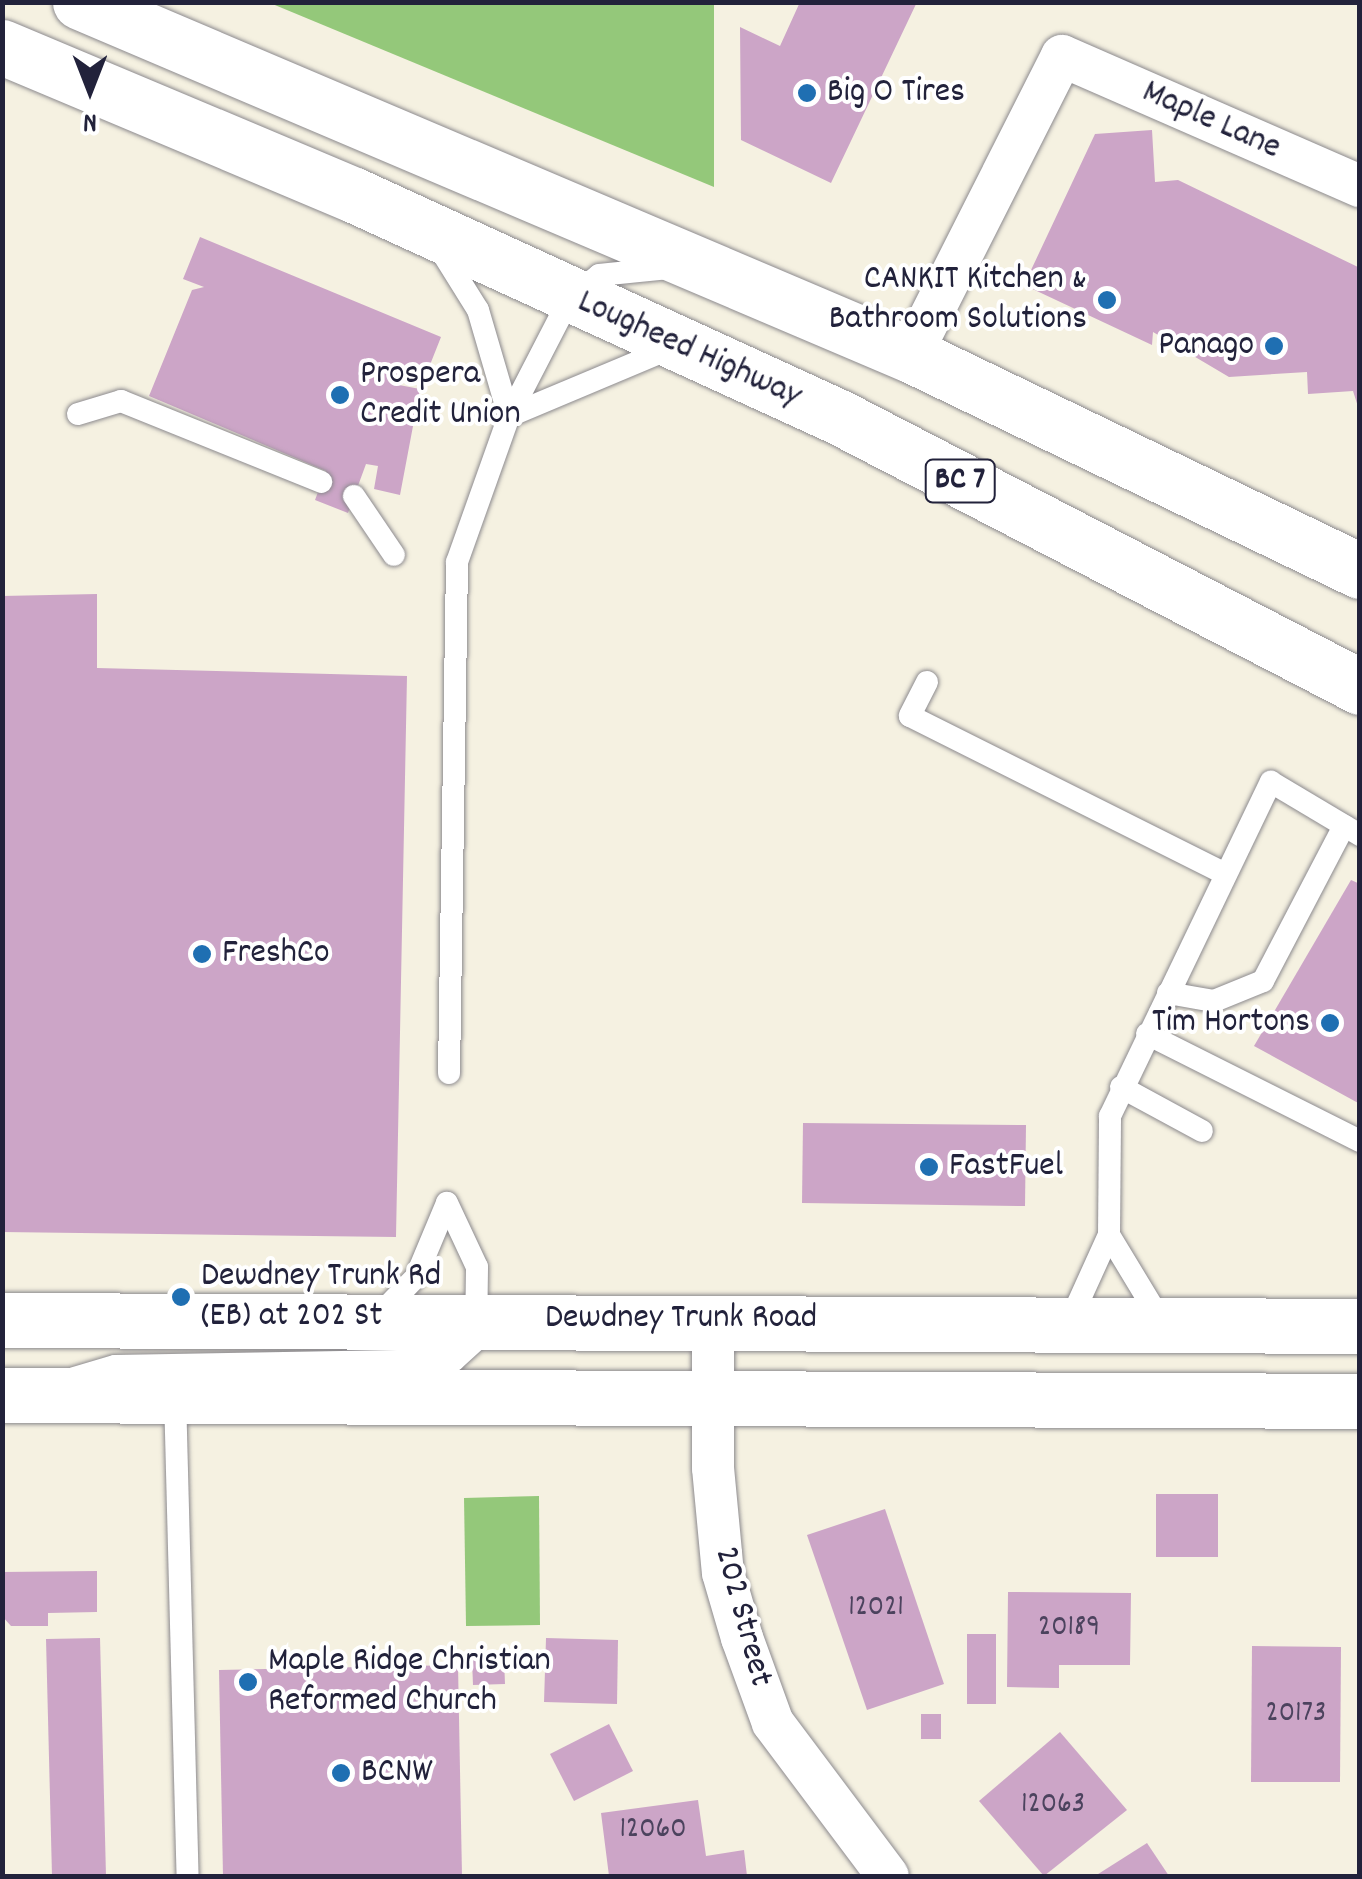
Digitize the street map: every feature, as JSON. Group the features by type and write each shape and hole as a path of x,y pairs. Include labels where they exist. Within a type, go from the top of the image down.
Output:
{"main road":[{"name":"BC 7","path":"80,2 911,355 1360,571"},
{"name":"Lougheed Highway","path":"2,48 429,231 570,298 839,416 1360,687"},
{"name":"Dewdney Trunk Road","path":"2,1320 712,1318 1360,1326"},
{"path":"17,1395 1360,1401"}],"street":[{"name":"Maple Lane","path":"911,355 1062,56 1360,186"},
{"name":"202 Street","path":"712,1318 712,1396 724,1572 756,1680 796,1759 888,1876"}],"lane":[{"path":"429,231 478,310 509,416"},
{"path":"450,1073 457,562 509,416 570,298 599,275 702,265"},
{"path":"509,416 678,346"},
{"path":"78,414 121,402 321,482"},
{"path":"354,496 394,556"},
{"path":"927,682 910,716 1225,874"},
{"path":"1069,1323 1109,1235 1110,1116 1121,1087 1271,782 1352,830 1263,981 1214,1001 1168,993"},
{"path":"1147,1034 1360,1142"},
{"path":"1121,1087 1202,1131"},
{"path":"17,1395 115,1366 440,1364 466,1353 477,1319 475,1256 448,1203 416,1277 374,1319"},
{"path":"1109,1235 1163,1324"},
{"path":"175,1395 188,1876"}],"green space":[{"path":"270,3 714,3 714,187"},
{"path":"539,1496 540,1625 466,1626 464,1498"}],"building":[{"name":"Big O Tires","path":"800,2 917,2 831,183 741,140 740,27 780,46"},
{"path":"1152,130 1155,182 1178,180 1360,268 1360,413 1353,391 1308,394 1307,372 1229,377 1153,332 1152,345 1024,285 1095,134"},
{"path":"200,237 441,337 424,380 404,371 399,385 420,389 400,495 374,489 378,466 366,464 348,513 315,500 326,471 149,396 192,290 204,287 183,279"},
{"name":"FreshCo","path":"97,594 97,668 407,676 396,1237 2,1232 2,596"},
{"path":"1351,880 1360,884 1360,1104 1254,1046"},
{"path":"803,1123 1026,1125 1025,1206 802,1203"},
{"path":"1156,1494 1218,1494 1218,1557 1156,1557"},
{"path":"885,1509 944,1684 867,1710 807,1535"},
{"path":"97,1571 97,1612 48,1613 48,1626 11,1626 2,1616 2,1572"},
{"path":"1008,1592 1131,1593 1130,1665 1059,1665 1059,1688 1007,1687"},
{"path":"967,1634 996,1634 996,1704 967,1704"},
{"path":"100,1638 106,1876 52,1876 46,1639"},
{"path":"546,1638 618,1640 617,1704 544,1702"},
{"path":"1252,1646 1341,1647 1340,1782 1251,1782"},
{"path":"504,1659 505,1684 473,1685 472,1660"},
{"name":"BCNW","path":"458,1665 462,1876 223,1876 219,1670"},
{"path":"921,1714 941,1714 941,1739 921,1739"},
{"path":"609,1724 633,1771 574,1801 550,1754"},
{"path":"1060,1732 1127,1810 1044,1876 979,1801"},
{"path":"698,1800 706,1856 744,1850 747,1876 609,1876 601,1813"},
{"path":"1147,1843 1169,1876 1095,1876"}],"place":[{"name":"Big O Tires","path":"807,93"},
{"name":"CANKIT Kitchen & Bathroom Solutions","path":"1107,300"},
{"name":"Panago","path":"1274,346"},
{"name":"Prospera Credit Union","path":"340,395"},
{"name":"FreshCo","path":"202,954"},
{"name":"Tim Hortons","path":"1330,1023"},
{"name":"FastFuel","path":"929,1167"},
{"name":"Dewdney Trunk Rd (EB) at 202 St","path":"181,1297"},
{"name":"Maple Ridge Christian Reformed Church","path":"248,1682"},
{"name":"BCNW","path":"341,1773"}]}
